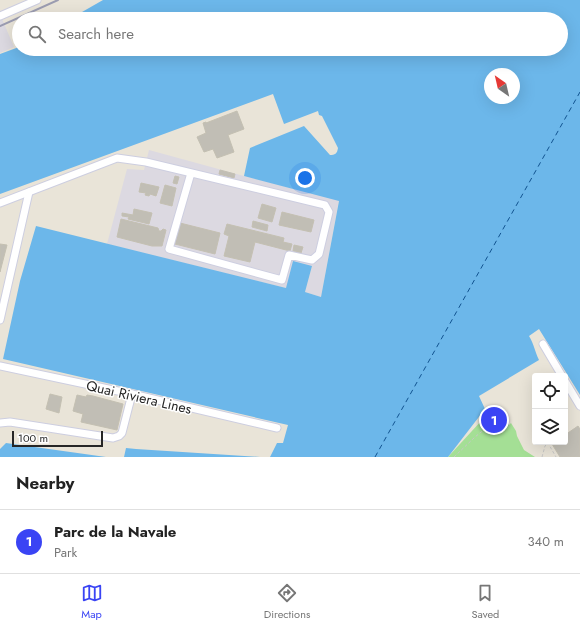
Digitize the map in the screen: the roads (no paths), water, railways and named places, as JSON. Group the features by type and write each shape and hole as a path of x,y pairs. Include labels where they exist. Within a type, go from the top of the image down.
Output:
{"street":[{"path":"0,16 27,2 37,0"},
{"path":"0,203 117,158 146,162 325,205 329,212 319,254 312,260 289,255 282,280 170,249 191,173"},
{"path":"0,320 29,192"},
{"path":"543,344 560,373"},
{"name":"Quai Riviera Lines","path":"0,366 132,394 277,428"},
{"path":"568,386 580,406"},
{"path":"0,423 10,422 113,438 122,433 132,394"}],"water":[{"path":"103,0 580,0 580,395 568,376 568,373 566,373 539,329 529,336 539,360 479,396 485,409 448,457 270,457 277,443 283,443 288,425 3,359 20,281 36,226 286,288 293,261 312,266 305,292 321,297 339,201 244,176 250,148 304,126 330,155 336,153 338,148 318,111 284,124 273,94 0,194 0,54 12,50 12,56 568,56 568,12 82,12"},
{"path":"6,443 106,457 0,457 0,449"},
{"path":"126,448 136,449 260,457 124,457"}],"railway":[{"path":"31,12 58,0"},
{"path":"0,26 12,21"}],"place":[{"name":"Parc de la Navale","path":"494,420"}]}
